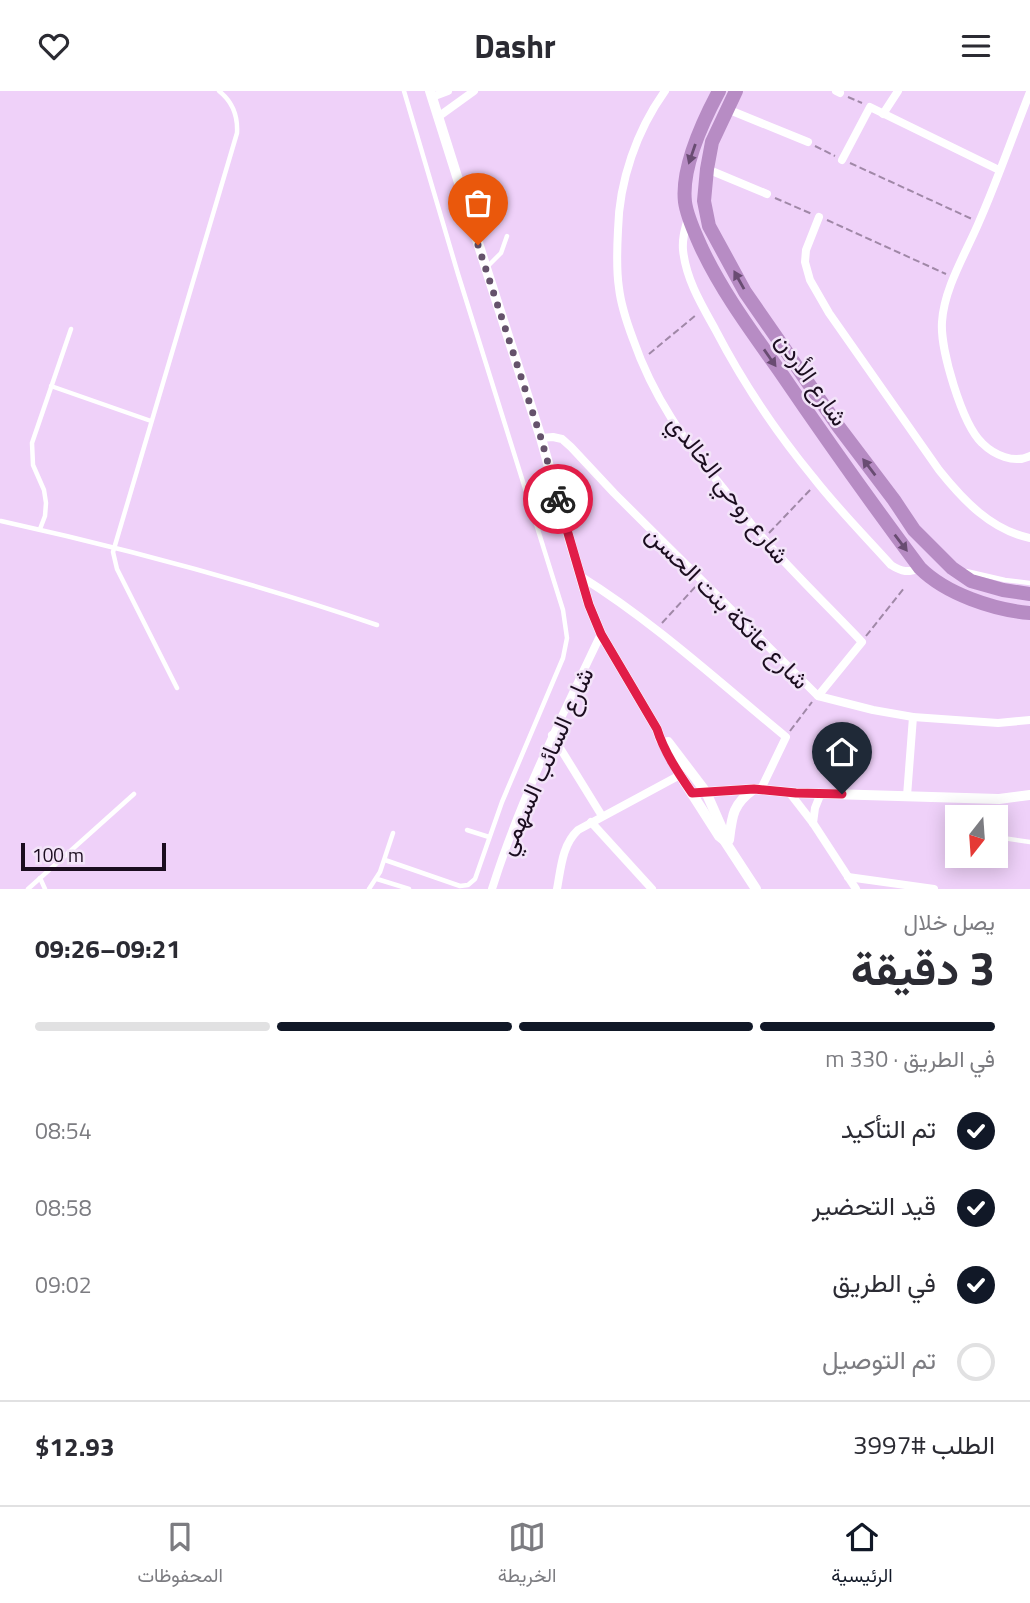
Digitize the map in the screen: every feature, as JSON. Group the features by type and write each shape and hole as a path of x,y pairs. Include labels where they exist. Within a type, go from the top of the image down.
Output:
{"highway":[{"name":"شارع الأردن","path":"736,91 712,142 704,201 709,226 745,292 914,530 952,568 971,581 1030,594"},
{"name":"شارع الأردن","path":"713,95 692,151 685,202 710,266 732,302 824,436 920,568 935,582 961,595 1030,613"},
{"path":"824,436 838,426"}],"street":[{"path":"448,91 431,94 541,438 589,605 601,634 657,729 706,792 727,843 756,889"},
{"path":"438,117 474,91"},
{"name":"شارع روحي الخالدي","path":"665,91 653,108 627,170 618,219 619,289 626,321 640,362 690,447 763,539 862,642"},
{"path":"883,114 898,91"},
{"path":"1030,92 954,278 942,321 943,344 956,392 973,432 994,453 1011,458 1025,459 1030,456"},
{"path":"842,160 870,107 999,170"},
{"path":"727,109 808,142"},
{"path":"707,169 767,194"},
{"path":"688,215 683,234 691,280 725,348 773,424 817,482 891,565 909,572 920,568"},
{"path":"819,217 807,243 805,262 810,280 829,313 957,492 976,511 993,522 1030,538"},
{"name":"شارع عاتكة بنت الحسن","path":"541,438 553,436 562,439 571,447 818,696 873,711 913,717 998,723 1030,720"},
{"path":"580,576 618,599 786,737 757,789 741,798 734,810 727,843"},
{"name":"شارع السائب السهمي","path":"492,889 505,846 552,735 601,634"},
{"path":"818,696 862,642"},
{"path":"907,796 913,717"},
{"path":"657,729 680,775 719,836 727,843"},
{"path":"552,735 602,816"},
{"path":"558,889 563,857 569,841 578,830 680,775"},
{"path":"692,793 757,789 999,799 1030,795"},
{"path":"789,792 813,823 856,889"},
{"path":"813,823 821,793"},
{"path":"591,822 652,889"},
{"path":"848,877 934,889"}],"lane":[{"path":"177,688 117,569 113,546 237,133 235,112 228,99 219,91"},
{"path":"404,91 567,630 566,648 560,667 502,802 473,889"},
{"path":"486,268 501,253 507,236"},
{"path":"40,529 46,509 46,496 35,472 32,450 34,436 71,329"},
{"path":"51,386 151,421"},
{"path":"0,519 113,546 254,585 377,625"},
{"path":"952,568 1030,583"},
{"path":"28,889 134,794"},
{"path":"467,830 489,837"},
{"path":"369,889 377,879 393,833"},
{"path":"1008,839 1030,842"},
{"path":"385,860 460,886 475,880"},
{"path":"40,878 45,889"},
{"path":"377,879 409,889"}],"path":[{"path":"838,92 870,107"},
{"path":"808,142 979,222"},
{"path":"767,194 954,278"},
{"path":"640,362 704,308"},
{"path":"763,539 817,482"},
{"path":"657,630 702,580"},
{"path":"862,642 905,587"},
{"path":"786,737 818,696"}],"way so far":[{"path":"478,245 541,438 558,499"}],"route":[{"path":"558,499 589,605 601,634 692,793 767,789 842,794"}]}
